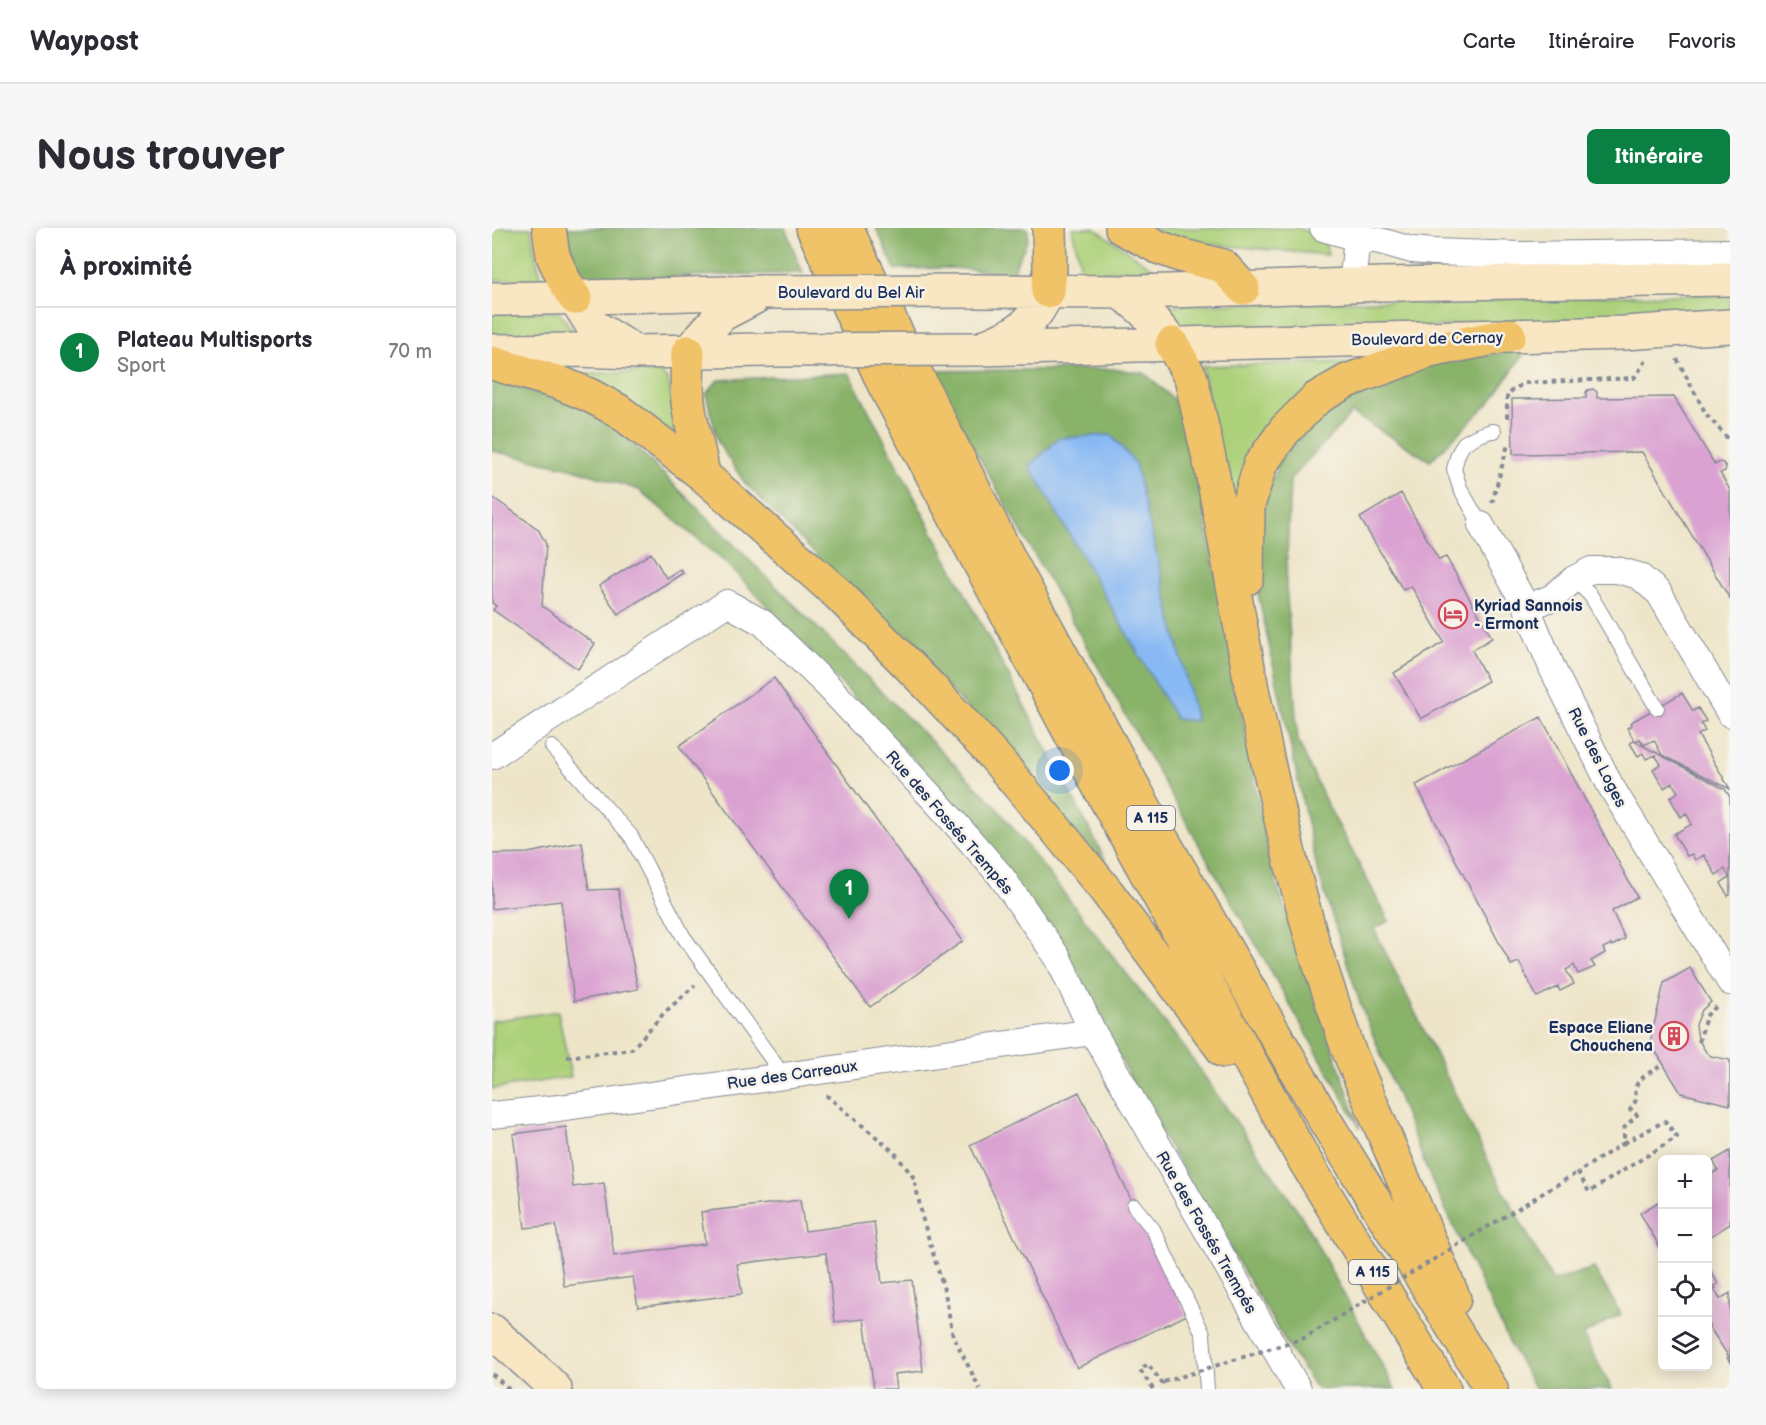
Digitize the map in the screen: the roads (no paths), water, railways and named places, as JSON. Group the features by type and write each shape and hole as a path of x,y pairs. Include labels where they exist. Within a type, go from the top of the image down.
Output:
{"highway":[{"path":"549,228 553,256 575,298"},
{"name":"A 115","path":"813,228 884,384 1097,783 1302,1156 1444,1389"},
{"name":"A 115","path":"846,228 930,403 1009,559 1159,834 1324,1119 1491,1389"},
{"path":"1048,291 1049,228"},
{"path":"1122,228 1166,250 1223,266 1243,288"},
{"path":"1248,660 1248,506 1260,465 1284,430 1317,398 1347,381 1429,351 1509,335"},
{"path":"1172,344 1191,378 1213,476 1270,777 1290,863 1321,970 1348,1048 1491,1389"},
{"path":"688,352 689,409 700,451 703,475"},
{"path":"492,363 560,383 590,395 619,411 703,475 838,594 994,756 1107,892 1302,1156"}],"main road":[{"path":"1243,288 1730,279"},
{"name":"Boulevard du Bel Air","path":"492,298 575,298 764,292 1119,292 1243,288"},
{"path":"492,351 688,352 999,345 1035,317 1048,291"},
{"path":"688,352 721,315 764,292"},
{"path":"1119,292 1150,315 1172,344"},
{"path":"575,298 592,324 635,352"},
{"name":"Boulevard de Cernay","path":"999,345 1067,348 1624,333 1657,343 1730,326"},
{"path":"492,1331 555,1389"}],"street":[{"path":"1323,228 1412,250 1434,252 1520,255 1730,252"},
{"path":"1352,286 1357,237"},
{"name":"Rue des Loges","path":"1481,525 1527,608 1553,670 1610,785 1727,991"},
{"path":"1527,608 1553,597 1574,579 1591,570 1617,570 1639,576 1659,593 1730,714"},
{"name":"Rue des Fossés Trempés","path":"492,756 727,603 763,623 828,686 941,807 993,867 1058,958 1093,1032 1298,1389"},
{"name":"Rue des Carreaux","path":"492,1116 1093,1032"}],"lane":[{"path":"1481,525 1460,488 1454,469 1458,454 1464,444 1491,431 1501,432"},
{"path":"1574,579 1591,596 1656,708"},
{"path":"552,747 631,836 683,936 790,1074"},
{"path":"1134,1206 1153,1229 1203,1334 1207,1389"}],"water":[{"path":"1111,435 1135,463 1196,721 1176,719 1030,466 1059,438"}],"place":[{"name":"Kyriad Sannois - Ermont","path":"1453,614"},
{"name":"Plateau Multisports","path":"849,919"},
{"name":"Espace Eliane Chouchena","path":"1674,1036"}]}
